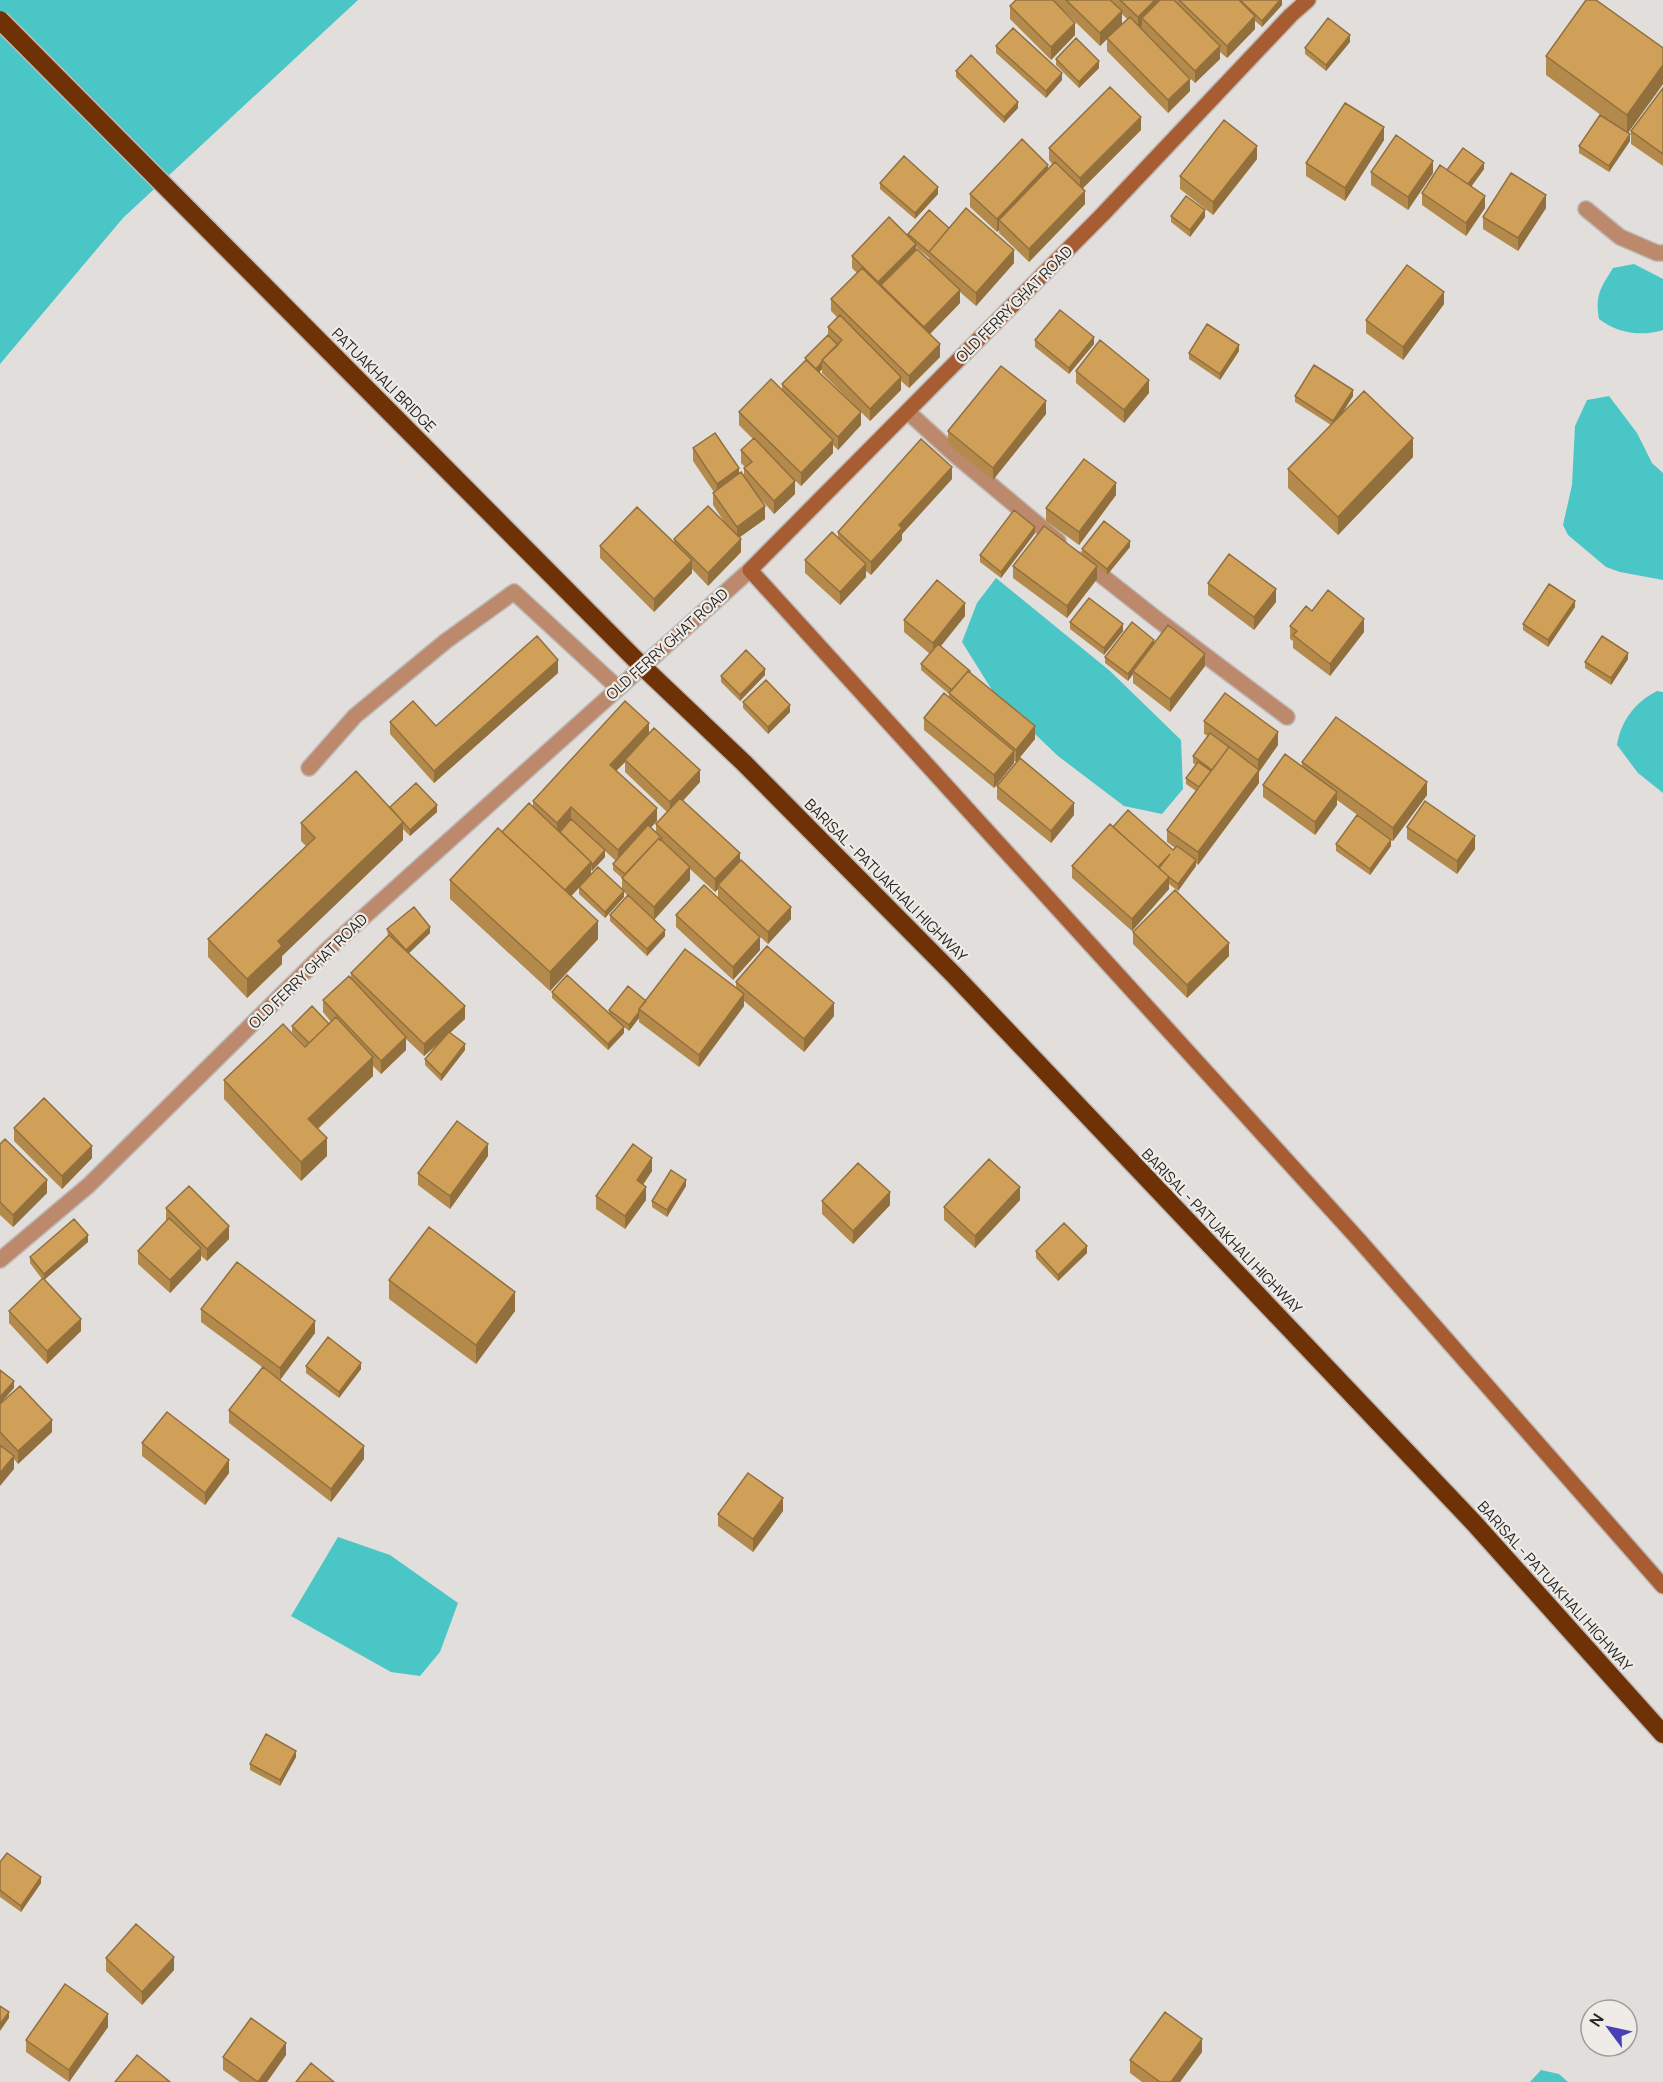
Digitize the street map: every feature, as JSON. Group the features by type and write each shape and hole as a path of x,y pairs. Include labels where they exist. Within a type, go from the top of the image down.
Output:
{"highway":[{"name":"PATUAKHALI BRIDGE","path":"0,20 642,666 744,763"},
{"name":"BARISAL - PATUAKHALI HIGHWAY","path":"744,763 955,976 1474,1522 1663,1734"}],"street":[{"name":"OLD FERRY GHAT ROAD","path":"0,1260 89,1185 327,950 750,570 1103,214 1291,15 1308,0"},
{"path":"1586,209 1620,237 1657,253 1663,253"},
{"path":"908,412 954,454 1051,535 1158,620 1287,717"},
{"path":"750,570 1359,1240 1663,1586"},
{"path":"309,768 355,716 446,640 514,592 618,688"}],"water":[{"path":"0,0 358,0 123,218 0,364"},
{"path":"1634,264 1663,279 1663,330 1646,333 1630,332 1613,328 1599,319 1600,292 1613,268"},
{"path":"1609,396 1637,433 1652,463 1663,473 1663,580 1606,567 1568,535 1563,525 1572,485 1575,426 1587,400"},
{"path":"996,578 1110,671 1181,740 1183,789 1162,814 1124,806 1058,756 997,698 962,642 977,603"},
{"path":"1657,691 1663,692 1663,793 1638,773 1617,745 1630,713 1649,695"},
{"path":"338,1537 390,1555 458,1603 440,1652 420,1676 391,1672 291,1616"},
{"path":"1541,2070 1559,2074 1568,2082 1530,2082"}],"building":[{"path":"1016,0 1053,0 1075,23 1051,47 1010,6"},
{"path":"1066,0 1110,0 1122,11 1100,33"},
{"path":"1120,0 1155,0 1138,17"},
{"path":"1160,0 1174,0 1220,46 1195,71 1142,18"},
{"path":"1179,0 1239,0 1255,16 1227,46"},
{"path":"1240,0 1280,0 1262,21"},
{"path":"1586,0 1596,0 1663,48 1663,65 1627,115 1546,56"},
{"path":"1130,17 1190,79 1168,100 1107,38"},
{"path":"1328,18 1350,35 1326,65 1305,48"},
{"path":"1013,28 1062,73 1046,91 996,46"},
{"path":"1076,38 1099,61 1079,82 1056,59"},
{"path":"971,55 1018,102 1004,117 956,71"},
{"path":"1110,87 1141,117 1080,178 1049,148"},
{"path":"1663,88 1663,154 1631,131"},
{"path":"1345,103 1384,127 1345,188 1306,163"},
{"path":"1600,115 1630,134 1609,166 1579,146"},
{"path":"1224,120 1257,146 1213,202 1180,176"},
{"path":"1396,135 1433,161 1408,197 1371,172"},
{"path":"1022,139 1048,165 997,219 970,194"},
{"path":"1463,148 1484,163 1468,184 1447,170"},
{"path":"904,156 938,187 915,213 880,183"},
{"path":"1055,162 1085,191 1029,249 999,220"},
{"path":"1440,165 1485,196 1466,223 1422,193"},
{"path":"1511,173 1546,195 1518,238 1483,217"},
{"path":"1186,196 1205,210 1190,230 1171,216"},
{"path":"966,208 1014,250 976,293 929,252"},
{"path":"929,210 949,228 930,253 908,234"},
{"path":"889,217 916,244 878,282 852,256"},
{"path":"917,249 960,290 924,327 881,285"},
{"path":"1407,265 1444,292 1403,347 1366,320"},
{"path":"862,268 940,344 909,376 831,299"},
{"path":"1060,310 1094,337 1069,368 1035,340"},
{"path":"840,315 901,377 870,409 822,360 842,340 828,327"},
{"path":"1207,324 1239,345 1220,374 1189,353"},
{"path":"828,335 838,345 816,369 805,358"},
{"path":"1100,340 1149,380 1124,410 1076,371"},
{"path":"806,360 861,412 838,437 782,384"},
{"path":"1314,365 1353,390 1333,421 1295,396"},
{"path":"1001,366 1046,401 993,468 948,431"},
{"path":"771,379 833,440 801,473 739,412"},
{"path":"1364,391 1413,438 1338,517 1288,469"},
{"path":"715,433 739,468 717,484 693,448"},
{"path":"754,438 795,481 774,501 744,468 752,462 741,450"},
{"path":"921,439 952,467 899,525 902,528 871,562 838,532"},
{"path":"1084,459 1116,483 1079,532 1046,508"},
{"path":"741,472 765,506 737,527 713,493"},
{"path":"708,506 741,539 708,573 674,539"},
{"path":"637,507 692,560 654,599 600,546"},
{"path":"1014,510 1035,527 1001,572 980,555"},
{"path":"1104,521 1130,541 1107,569 1082,549"},
{"path":"1044,526 1097,566 1067,606 1013,566"},
{"path":"832,532 866,564 840,592 805,560"},
{"path":"1229,554 1276,589 1254,617 1208,583"},
{"path":"937,580 965,603 933,643 904,620"},
{"path":"1549,584 1575,601 1548,640 1523,624"},
{"path":"1328,590 1364,619 1330,664 1293,635 1297,631 1290,626 1306,606 1312,611"},
{"path":"1089,598 1123,624 1104,648 1070,622"},
{"path":"1132,622 1154,640 1128,674 1105,657"},
{"path":"1168,625 1205,654 1170,699 1133,671"},
{"path":"537,636 558,660 434,771 390,722 413,701 436,726"},
{"path":"1602,636 1628,653 1611,678 1585,662"},
{"path":"938,644 970,671 952,690 921,664"},
{"path":"746,650 765,669 740,695 721,676"},
{"path":"968,671 1035,726 1016,750 949,693"},
{"path":"766,680 790,705 768,727 743,702"},
{"path":"944,693 1014,751 994,775 924,718"},
{"path":"1225,693 1278,732 1258,760 1204,721"},
{"path":"625,701 649,723 610,765 657,808 618,850 571,807 557,823 533,801"},
{"path":"1336,717 1427,782 1393,828 1302,762"},
{"path":"654,728 700,770 670,802 625,760"},
{"path":"1210,733 1229,747 1212,770 1193,756"},
{"path":"1229,747 1259,770 1198,852 1167,830"},
{"path":"1285,754 1337,792 1315,822 1263,785"},
{"path":"1020,758 1074,803 1051,831 997,786"},
{"path":"1198,762 1211,771 1199,787 1186,778"},
{"path":"356,771 403,822 278,941 282,946 247,979 208,939 315,838 301,823"},
{"path":"416,783 437,805 410,830 390,807"},
{"path":"680,798 740,853 715,879 656,824"},
{"path":"1425,801 1475,836 1457,861 1407,827"},
{"path":"529,803 591,862 565,890 502,832"},
{"path":"1128,810 1173,850 1177,846 1196,860 1178,884 1159,868 1170,854 1158,867 1113,827"},
{"path":"1357,815 1391,840 1370,869 1336,844"},
{"path":"571,819 605,850 592,865 560,832"},
{"path":"1110,824 1169,877 1132,919 1072,866"},
{"path":"648,825 662,838 660,840 659,838 625,874 613,864"},
{"path":"498,828 598,921 550,972 450,880"},
{"path":"659,838 690,867 654,907 622,878"},
{"path":"741,860 791,907 768,932 718,885"},
{"path":"598,867 624,891 605,912 579,887"},
{"path":"704,885 760,937 733,967 676,915"},
{"path":"1175,890 1229,943 1187,985 1133,932"},
{"path":"628,895 665,930 647,949 610,915"},
{"path":"414,907 430,927 406,950 387,929"},
{"path":"389,935 465,1006 424,1044 351,973"},
{"path":"767,946 834,1003 804,1039 736,982"},
{"path":"685,949 744,994 699,1055 639,1009"},
{"path":"567,975 624,1027 608,1044 552,992"},
{"path":"349,976 406,1037 381,1061 323,1000"},
{"path":"628,986 646,1001 629,1025 609,1010"},
{"path":"312,1006 329,1024 309,1043 292,1026"},
{"path":"336,1017 373,1057 308,1119 327,1138 301,1162 224,1080 283,1024 305,1047"},
{"path":"449,1032 465,1044 441,1075 425,1059"},
{"path":"44,1098 92,1146 62,1176 14,1128"},
{"path":"457,1121 488,1144 450,1196 418,1173"},
{"path":"5,1139 47,1180 13,1215 0,1202 0,1144"},
{"path":"633,1144 652,1158 637,1180 646,1187 625,1216 596,1196"},
{"path":"989,1159 1020,1187 975,1236 944,1207"},
{"path":"858,1163 890,1192 853,1231 822,1201"},
{"path":"671,1170 686,1180 667,1210 652,1201"},
{"path":"189,1186 229,1226 207,1249 166,1208"},
{"path":"169,1218 201,1248 170,1280 138,1251"},
{"path":"74,1219 88,1235 44,1274 30,1257"},
{"path":"1064,1223 1087,1246 1058,1275 1036,1251"},
{"path":"429,1227 515,1292 476,1345 389,1280"},
{"path":"237,1262 315,1321 280,1368 201,1309"},
{"path":"43,1278 81,1319 47,1351 9,1311"},
{"path":"328,1337 361,1363 339,1392 306,1366"},
{"path":"263,1367 364,1446 331,1489 229,1410"},
{"path":"0,1370 14,1381 0,1397"},
{"path":"20,1386 52,1420 18,1451 0,1432 0,1404"},
{"path":"167,1412 229,1460 205,1493 142,1443"},
{"path":"0,1445 14,1456 0,1473"},
{"path":"748,1473 783,1498 753,1539 718,1514"},
{"path":"266,1734 296,1751 280,1780 250,1764"},
{"path":"7,1853 41,1877 21,1906 0,1890 0,1862"},
{"path":"136,1924 174,1957 142,1992 106,1958"},
{"path":"65,1984 108,2014 69,2070 26,2040"},
{"path":"0,2006 9,2012 0,2024"},
{"path":"1165,2012 1202,2039 1171,2082 1160,2082 1130,2060"},
{"path":"251,2018 286,2043 258,2082 223,2057"},
{"path":"137,2055 170,2082 115,2082"},
{"path":"311,2063 334,2082 296,2082"}]}
